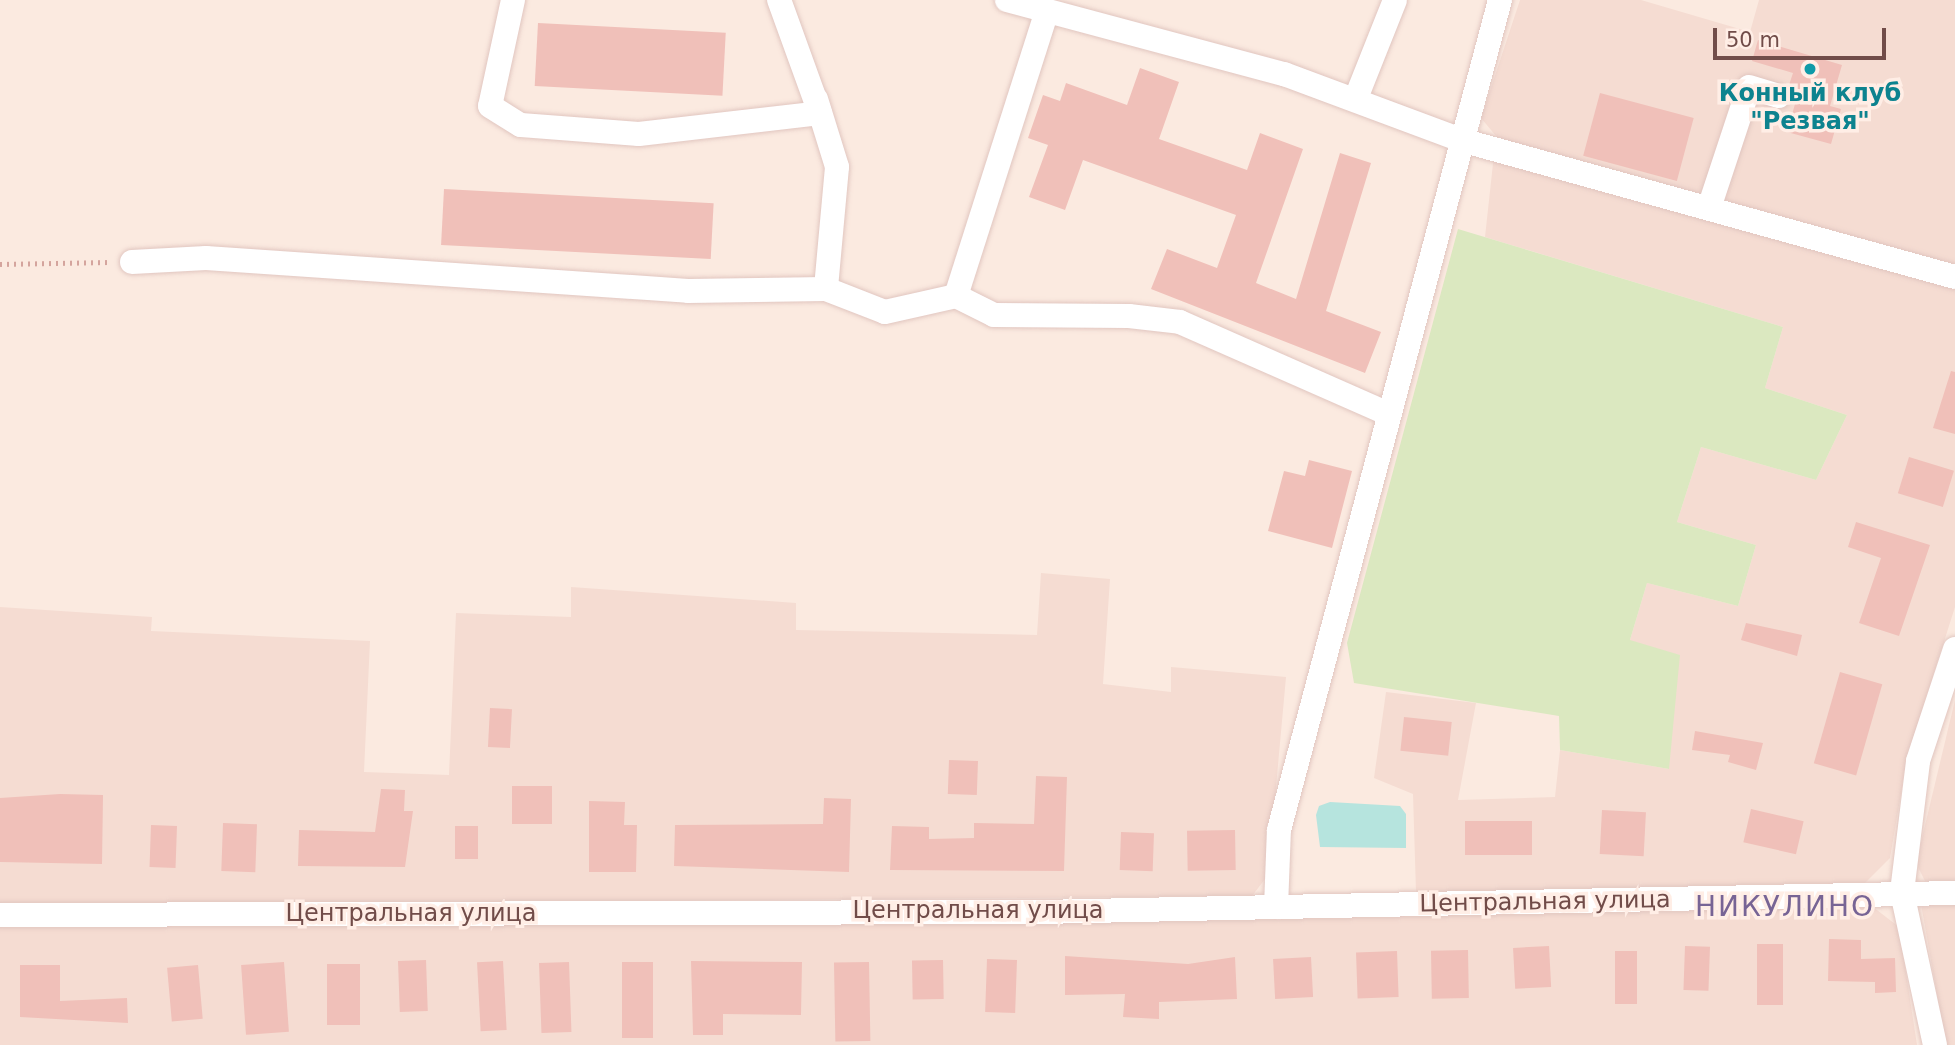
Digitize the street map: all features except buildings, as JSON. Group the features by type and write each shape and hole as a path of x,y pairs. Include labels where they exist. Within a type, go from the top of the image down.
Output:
{"street":[{"path":"513,0 490,106 521,125 639,134 820,113"},
{"path":"779,0 837,167 826,289"},
{"path":"1007,0 1356,98 1461,140 1955,277"},
{"path":"1356,98 1395,0"},
{"path":"1276,907 1279,830 1386,414 1500,0"},
{"path":"956,296 1047,11"},
{"path":"1709,208 1749,87 1779,96"},
{"path":"132,262 206,258 688,291 826,289 885,312 956,296 995,315 1129,316 1180,322 1386,414"},
{"path":"1935,1045 1902,892 1918,761 1955,649"},
{"name":"Центральная улица","path":"0,915 1276,907 1955,893"}],"path":[{"path":"0,264 132,262"}],"shaded area":[{"path":"1520,0 1641,0 1750,32 1759,0 1955,0 1955,607 1907,758 1890,858 1862,886 1416,892 1413,794 1374,778 1386,692 1476,703 1458,800 1555,797 1560,750 1669,769 1630,640 1647,583 1738,606 1756,545 1677,522 1701,447 1816,480 1847,415 1765,388 1783,327 1485,237 1496,136 1481,118"},
{"path":"1041,573 1110,579 1103,684 1171,692 1171,667 1286,677 1268,875 1252,896 0,906 0,607 152,617 151,631 370,641 364,772 449,775 456,613 571,617 571,587 796,603 796,630 1037,635"},
{"path":"1955,700 1955,882 1925,881 1916,863"},
{"path":"1921,904 1955,905 1955,1045 1946,1045"},
{"path":"1873,907 1899,927 1917,1045 0,1045 0,926 1276,918"}],"green space":[{"path":"1458,229 1783,327 1765,388 1847,415 1816,480 1701,447 1677,522 1756,545 1738,606 1647,583 1630,640 1680,655 1669,769 1560,750 1559,716 1354,683 1347,643"}],"water":[{"path":"1330,802 1400,806 1406,814 1406,848 1320,847 1316,815 1319,806"}],"place":[{"name":"Конный клуб \"Резвая\"","path":"1810,69"}],"district":[{"name":"НИКУЛИНО","path":"1785,907"}]}
